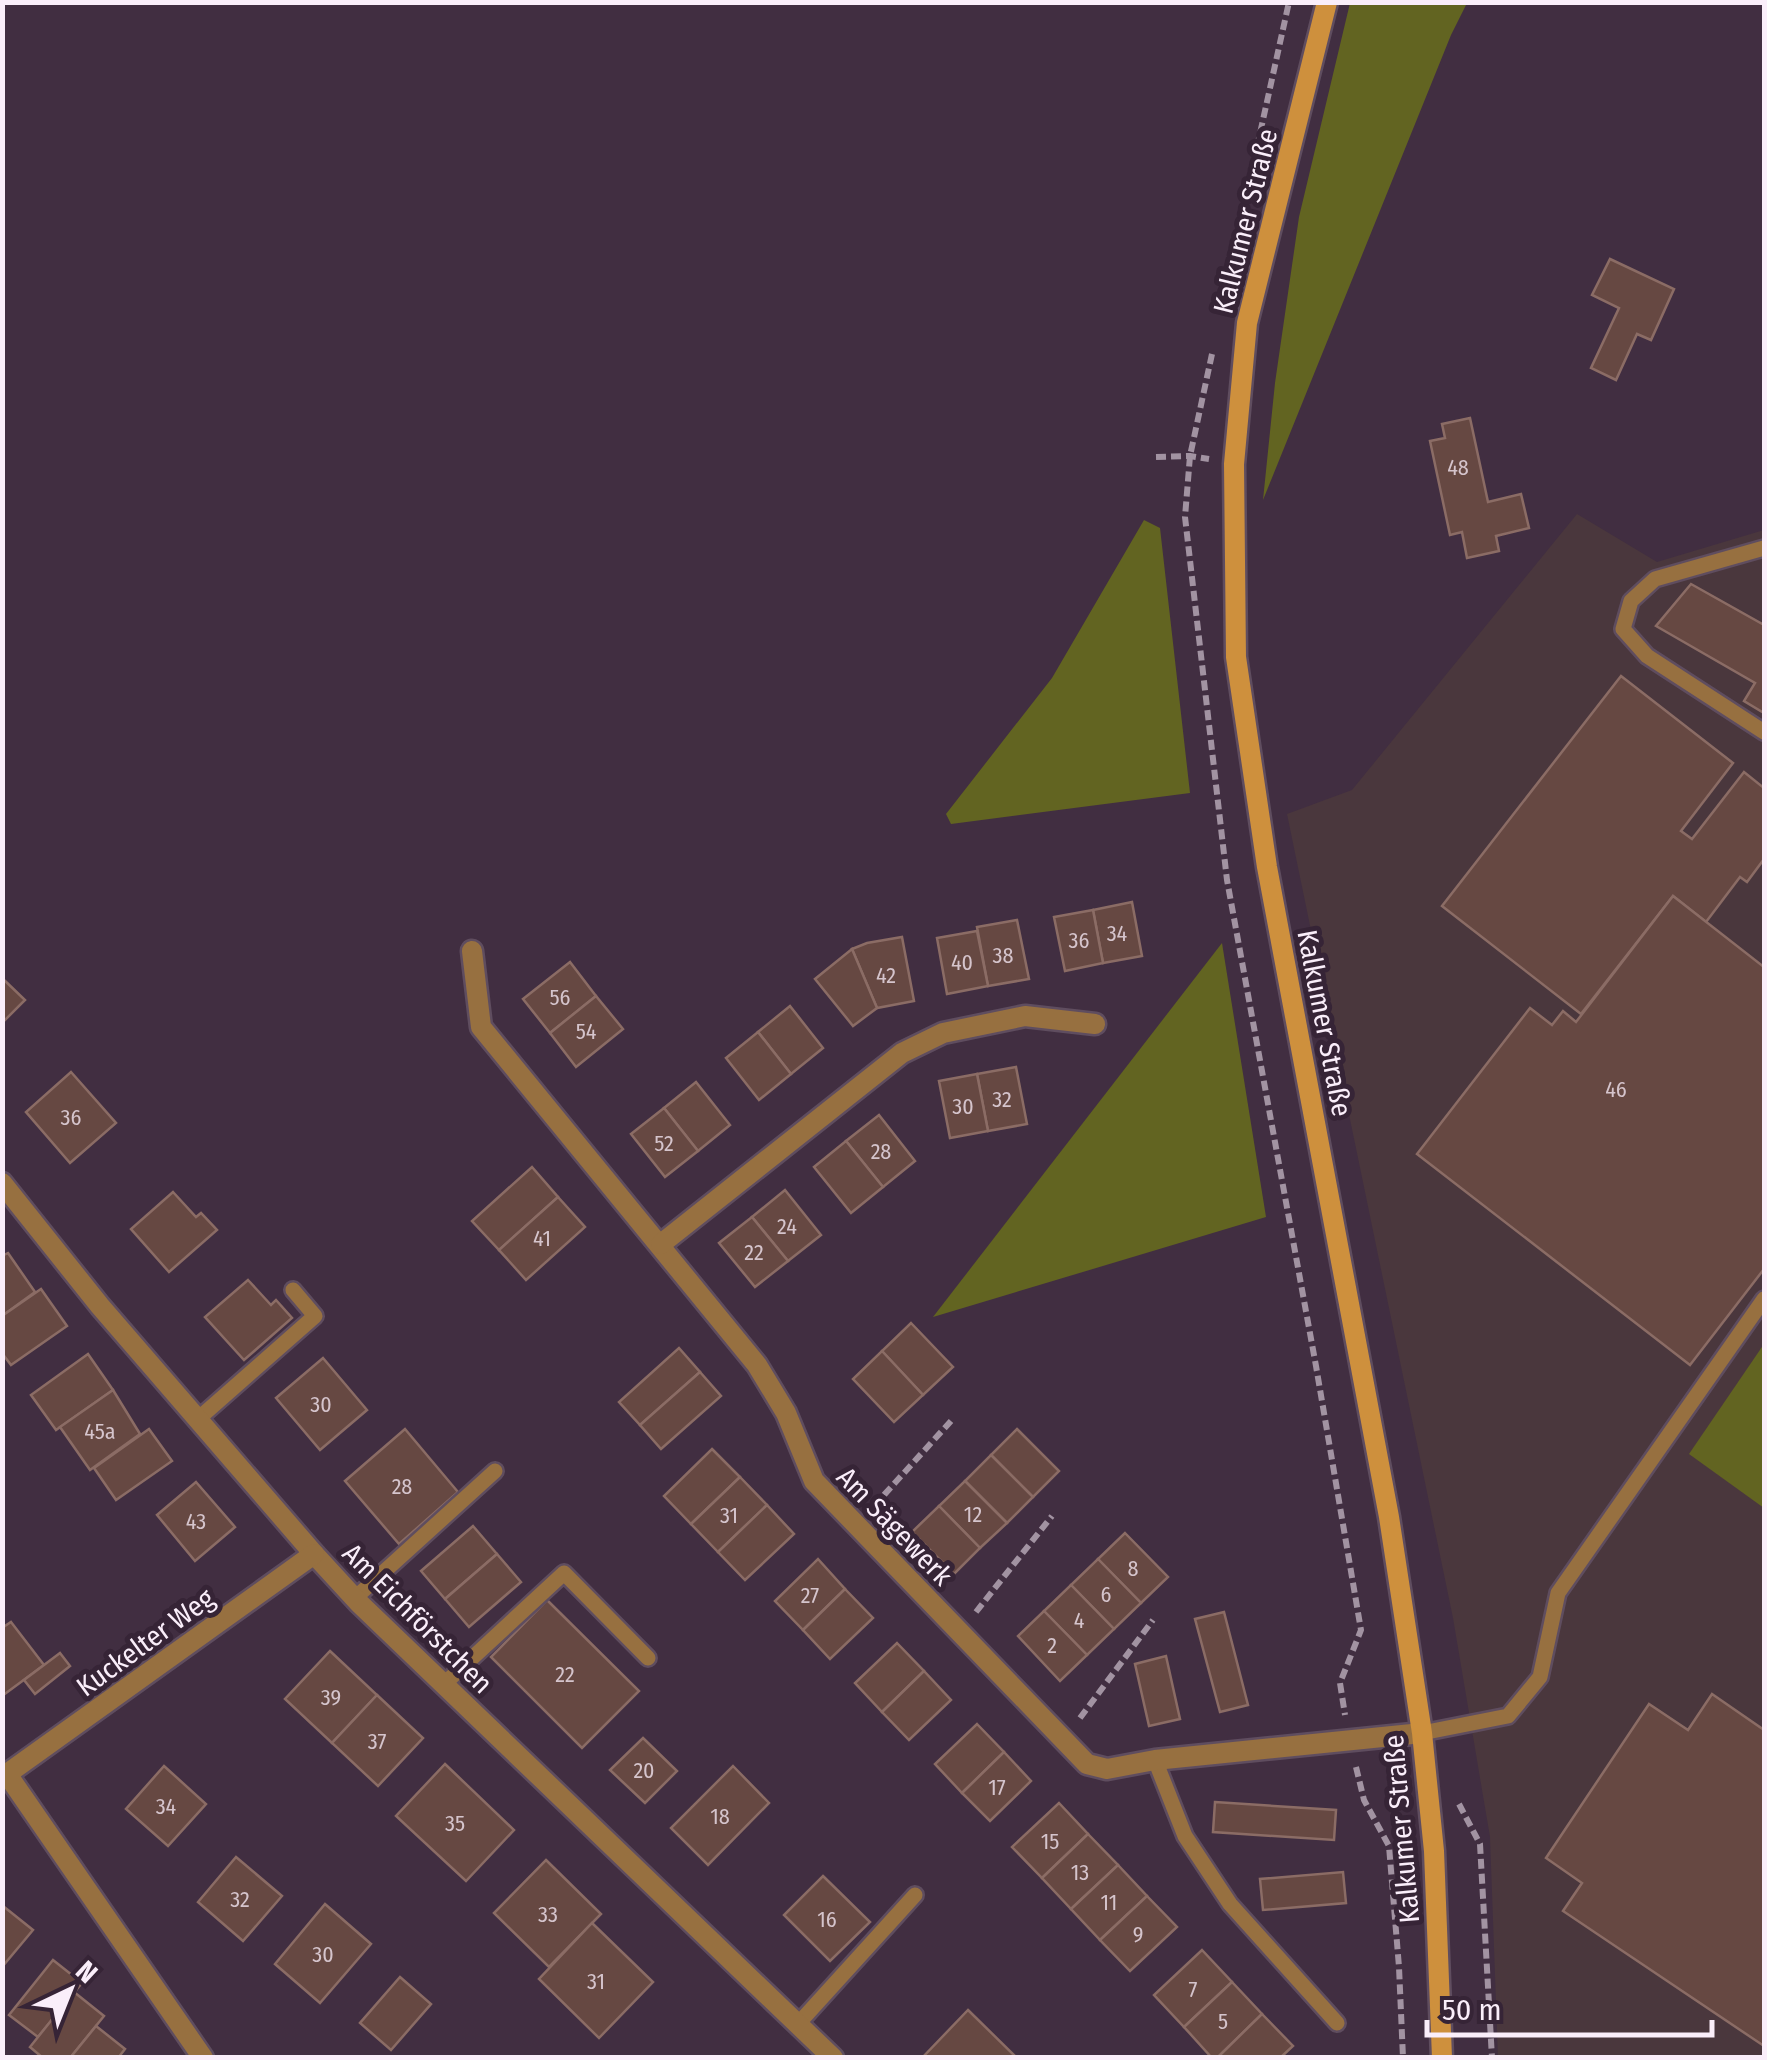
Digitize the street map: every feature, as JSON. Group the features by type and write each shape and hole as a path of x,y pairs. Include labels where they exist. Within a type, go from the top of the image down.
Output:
{"main road":[{"name":"Kalkumer Straße","path":"1327,2 1247,323 1234,464 1236,657 1267,866 1389,1517 1422,1733 1434,1850 1442,2058"}],"street":[{"name":"Am Sägewerk","path":"472,951 482,1027 757,1365 786,1414 814,1481 1088,1764 1107,1768 1422,1733"},
{"path":"661,1244 902,1053 944,1033 1025,1016 1094,1024"},
{"name":"Am Eichförstchen","path":"2,1182 100,1306 355,1598 832,2058"},
{"name":"Kuckelter Weg","path":"202,2058 4,1772 314,1554"}],"lane":[{"path":"1764,548 1655,578 1631,601 1624,629 1647,656 1764,732"},
{"path":"198,1419 315,1316 294,1290"},
{"path":"1422,1733 1508,1716 1540,1677 1558,1593 1764,1299"},
{"path":"355,1598 496,1471"},
{"path":"444,1684 564,1572 648,1658"},
{"path":"1154,1760 1185,1836 1230,1904 1337,2023"},
{"path":"798,2024 916,1895"}],"path":[{"path":"1156,457 1190,456 1234,464"},
{"path":"857,1526 950,1421"},
{"path":"960,1632 1052,1516"},
{"path":"1064,1740 1153,1620"},
{"path":"1455,1796 1480,1844 1492,2058"}],"shaded area":[{"path":"1350,3 1467,3 1263,500 1299,217"},
{"path":"1577,514 1657,562 1764,530 1764,2057 1498,2057 1490,1837 1453,1618 1287,814 1352,790"},
{"path":"1144,520 1160,528 1190,793 951,824 946,814 1052,678"},
{"path":"1222,943 1266,1217 933,1317"},
{"path":"1764,1344 1764,1508 1689,1454"}],"building":[{"path":"1610,259 1674,289 1651,340 1637,334 1616,380 1591,368 1619,308 1592,295"},
{"path":"1470,418 1488,502 1521,494 1529,528 1496,536 1499,551 1467,558 1462,532 1450,535 1430,441 1445,438 1442,424"},
{"path":"1691,584 1764,625 1764,713 1744,701 1755,683 1656,626"},
{"path":"1621,676 1733,763 1681,831 1692,839 1744,772 1764,788 1764,859 1747,882 1740,877 1706,922 1673,896 1581,1014 1442,906"},
{"path":"1673,896 1764,967 1764,1269 1690,1365 1417,1154 1530,1008 1552,1025 1563,1011 1576,1022"},
{"path":"1132,902 1142,956 1103,963 1093,910"},
{"path":"1093,910 1103,963 1065,971 1054,917"},
{"path":"1017,920 1029,979 988,986 977,927"},
{"path":"977,931 988,986 947,994 937,938"},
{"path":"902,937 914,1001 877,1008 852,949"},
{"path":"852,949 877,1008 853,1026 815,979"},
{"path":"570,962 596,996 550,1033 523,999"},
{"path":"2,978 25,1000 2,1023"},
{"path":"596,996 623,1029 576,1067 550,1033"},
{"path":"790,1006 823,1048 791,1074 758,1032"},
{"path":"758,1032 791,1074 759,1100 726,1058"},
{"path":"1016,1067 1027,1124 988,1131 977,1074"},
{"path":"71,1072 116,1123 70,1163 26,1112"},
{"path":"977,1074 988,1131 950,1138 939,1081"},
{"path":"696,1082 730,1125 698,1151 664,1108"},
{"path":"664,1108 698,1151 665,1177 631,1134"},
{"path":"879,1115 915,1161 883,1187 846,1141"},
{"path":"846,1141 883,1187 851,1213 814,1167"},
{"path":"532,1167 558,1197 499,1250 472,1221"},
{"path":"785,1190 821,1235 788,1261 752,1217"},
{"path":"173,1192 196,1217 201,1213 217,1230 169,1272 131,1229"},
{"path":"558,1197 585,1227 526,1280 499,1250"},
{"path":"752,1217 788,1261 755,1287 719,1243"},
{"path":"8,1253 35,1292 2,1316 2,1256"},
{"path":"248,1280 271,1305 276,1300 292,1318 244,1360 205,1317"},
{"path":"41,1289 67,1326 11,1365 2,1353 2,1316"},
{"path":"911,1323 953,1367 923,1395 882,1351"},
{"path":"679,1348 700,1372 640,1425 619,1402"},
{"path":"882,1351 923,1395 894,1422 853,1379"},
{"path":"88,1354 113,1390 56,1430 31,1395"},
{"path":"323,1358 367,1410 320,1450 276,1398"},
{"path":"700,1372 721,1396 661,1449 640,1425"},
{"path":"113,1390 140,1434 90,1470 60,1427"},
{"path":"149,1429 172,1461 116,1500 94,1468"},
{"path":"405,1429 458,1492 399,1544 345,1481"},
{"path":"1017,1429 1059,1471 1033,1497 991,1455"},
{"path":"712,1449 740,1477 691,1524 664,1496"},
{"path":"991,1455 1033,1497 1007,1523 965,1481"},
{"path":"740,1477 767,1505 718,1552 691,1524"},
{"path":"965,1481 1007,1523 980,1548 939,1506"},
{"path":"196,1482 235,1527 195,1561 157,1515"},
{"path":"767,1505 794,1534 745,1580 718,1552"},
{"path":"939,1506 980,1548 954,1574 912,1532"},
{"path":"473,1526 497,1554 445,1599 421,1571"},
{"path":"1125,1533 1168,1577 1141,1603 1098,1559"},
{"path":"497,1554 521,1582 469,1627 445,1599"},
{"path":"818,1559 845,1589 803,1630 775,1601"},
{"path":"1098,1559 1141,1603 1114,1629 1071,1585"},
{"path":"1071,1585 1114,1629 1087,1655 1044,1611"},
{"path":"845,1589 873,1618 830,1659 803,1630"},
{"path":"547,1600 639,1691 582,1748 491,1657"},
{"path":"1044,1611 1087,1655 1060,1681 1018,1636"},
{"path":"1224,1612 1248,1705 1220,1712 1195,1619"},
{"path":"11,1622 44,1665 2,1696 2,1628"},
{"path":"897,1643 924,1671 882,1712 855,1683"},
{"path":"330,1651 377,1695 332,1743 285,1699"},
{"path":"60,1653 70,1666 35,1694 24,1680"},
{"path":"1166,1656 1180,1719 1149,1726 1135,1664"},
{"path":"924,1671 951,1700 909,1740 882,1712"},
{"path":"1712,1694 1764,1730 1764,2046 1563,1911 1582,1883 1546,1858 1649,1704 1688,1730"},
{"path":"377,1695 423,1738 378,1786 332,1743"},
{"path":"977,1724 1004,1752 962,1793 935,1764"},
{"path":"643,1738 677,1771 645,1803 610,1770"},
{"path":"1004,1752 1031,1781 990,1821 962,1793"},
{"path":"445,1764 514,1830 466,1881 396,1816"},
{"path":"164,1766 206,1804 168,1846 126,1809"},
{"path":"733,1766 769,1803 708,1865 671,1828"},
{"path":"1215,1802 1336,1810 1334,1840 1213,1832"},
{"path":"1059,1803 1088,1834 1042,1878 1012,1847"},
{"path":"1088,1834 1118,1865 1071,1909 1042,1878"},
{"path":"236,1857 282,1896 243,1941 198,1902"},
{"path":"546,1860 601,1914 549,1967 494,1913"},
{"path":"1118,1865 1147,1896 1100,1940 1071,1909"},
{"path":"1343,1872 1346,1903 1263,1910 1260,1879"},
{"path":"823,1876 870,1922 830,1961 784,1915"},
{"path":"1147,1896 1177,1927 1130,1971 1100,1940"},
{"path":"325,1904 371,1944 320,2003 275,1964"},
{"path":"2,1906 33,1930 2,1967"},
{"path":"592,1923 653,1982 599,2038 539,1979"},
{"path":"1202,1950 1232,1982 1184,2027 1154,1995"},
{"path":"53,1960 82,1983 38,2037 9,2015"},
{"path":"400,1977 431,2004 391,2050 360,2023"},
{"path":"1232,1982 1262,2014 1217,2058 1212,2058 1184,2027"},
{"path":"74,1992 104,2016 70,2058 43,2058 30,2047"},
{"path":"968,2010 1017,2058 922,2058"},
{"path":"1262,2014 1293,2046 1280,2058 1217,2058"},
{"path":"96,2026 125,2049 118,2058 70,2058"}]}
